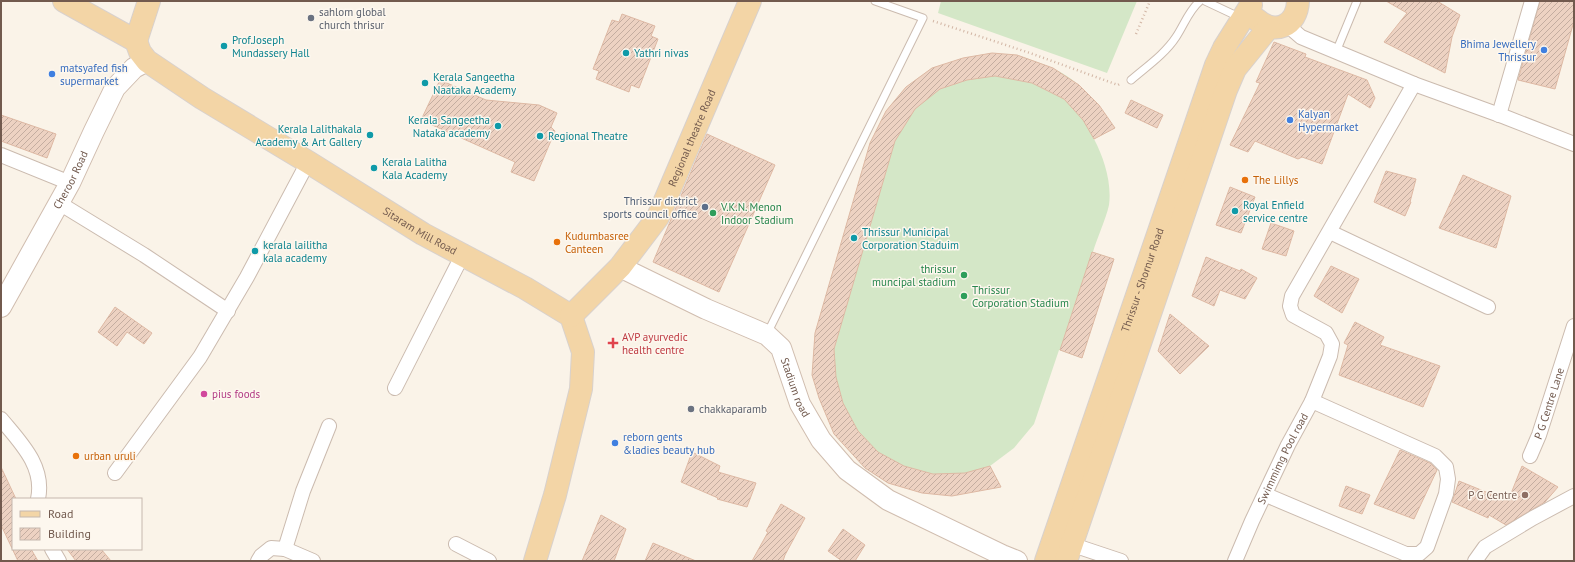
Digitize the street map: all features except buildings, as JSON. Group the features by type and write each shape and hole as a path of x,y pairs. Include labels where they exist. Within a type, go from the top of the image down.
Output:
{"main road":[{"path":"64,1 136,41 149,1"},
{"name":"Regional theatre Road","path":"620,267 658,217 750,1"},
{"path":"1064,548 1226,90 1235,69 1277,26 1295,16 1298,9 1298,1"},
{"path":"1248,8 1256,19 1262,24 1277,26"},
{"name":"Thrissur - Shornur Road","path":"1046,561 1064,548 1216,65 1248,8"},
{"name":"Sitaram Mill Road","path":"136,41 140,52 147,61 202,98 423,234 525,288 571,316"},
{"name":"Cheroor Road","path":"1,307 70,183 115,88 134,68 147,61"},
{"path":"536,561 555,496 581,389 583,352 571,316 620,267"},
{"name":"Stadium road","path":"620,267 706,309 767,334 780,348 800,404 820,440 847,470 888,500 1006,559"}],"street":[{"path":"1499,115 1532,1"},
{"path":"1277,26 1414,84 1574,144"},
{"path":"1414,84 1330,232 1488,307"},
{"path":"1,155 70,183"},
{"path":"115,473 200,357 248,277 308,162"},
{"path":"59,203 144,255 228,310"},
{"name":"Swimmimg Pool road","path":"1235,561 1288,445 1312,401 1330,356 1332,344 1326,333 1293,315 1290,306 1292,296 1330,232"},
{"path":"395,388 462,254"},
{"name":"P G Centre Lane","path":"1530,456 1539,435 1574,326"},
{"path":"1266,495 1406,554 1419,554 1427,547 1446,494 1448,479 1446,467 1434,456 1312,401"},
{"path":"1,418 30,453 37,472 40,489 38,498"},
{"path":"285,549 302,490 329,426"},
{"path":"1475,561 1485,547 1533,518 1574,496"},
{"path":"456,544 490,561"},
{"path":"258,561 261,556 271,548 285,549 313,561"},
{"path":"1064,548 1121,561"},
{"path":"53,550 59,561"}],"lane":[{"path":"767,334 923,18 875,1"},
{"path":"1131,80 1176,38 1194,5 1200,1"},
{"path":"1205,1 1248,8"},
{"path":"1336,52 1357,1"}],"path":[{"path":"1136,34 1150,1"},
{"path":"923,18 1030,53 1118,85 1131,80"}],"green space":[{"path":"941,1 1137,1 1107,73 938,13"},
{"name":"Thrissur Corporation Stadium","path":"1017,55 1052,68 1071,79 1088,94 1115,128 1094,139 1101,154 1106,171 1110,197 1108,210 1093,252 1114,259 1082,358 1059,350 1034,424 1014,448 990,466 1001,487 888,483 865,468 834,434 819,398 812,375 815,333 870,143 886,111 906,87 932,68"}],"place":[{"name":"sahlom global church thrisur","path":"311,18"},
{"name":"Prof.Joseph Mundassery Hall","path":"224,46"},
{"name":"Bhima Jewellery Thrissur","path":"1544,50"},
{"name":"Yathri nivas","path":"626,53"},
{"name":"matsyafed fish supermarket","path":"52,74"},
{"name":"Kerala Sangeetha Naataka Academy","path":"425,83"},
{"name":"Kalyan Hypermarket","path":"1290,120"},
{"name":"Kerala Sangeetha Nataka academy","path":"498,126"},
{"name":"Kerala Lalithakala Academy & Art Gallery","path":"370,135"},
{"name":"Regional Theatre","path":"540,136"},
{"name":"Kerala Lalitha Kala Academy","path":"374,168"},
{"name":"The Lillys","path":"1245,180"},
{"name":"Thrissur district sports council office","path":"705,207"},
{"name":"Royal Enfield service centre","path":"1235,211"},
{"name":"V.K.N. Menon Indoor Stadium","path":"713,213"},
{"name":"Thrissur Municipal Corporation Staduim","path":"854,238"},
{"name":"Kudumbasree Canteen","path":"557,242"},
{"name":"kerala lailitha kala academy","path":"255,251"},
{"name":"thrissur muncipal stadium","path":"964,275"},
{"name":"Thrissur Corporation Stadium","path":"964,296"},
{"name":"AVP ayurvedic health centre","path":"613,343"},
{"name":"pius foods","path":"204,394"},
{"name":"chakkaparamb","path":"691,409"},
{"name":"reborn gents &ladies beauty hub","path":"615,443"},
{"name":"urban uruli","path":"76,456"},
{"name":"P G Centre","path":"1525,495"}]}
